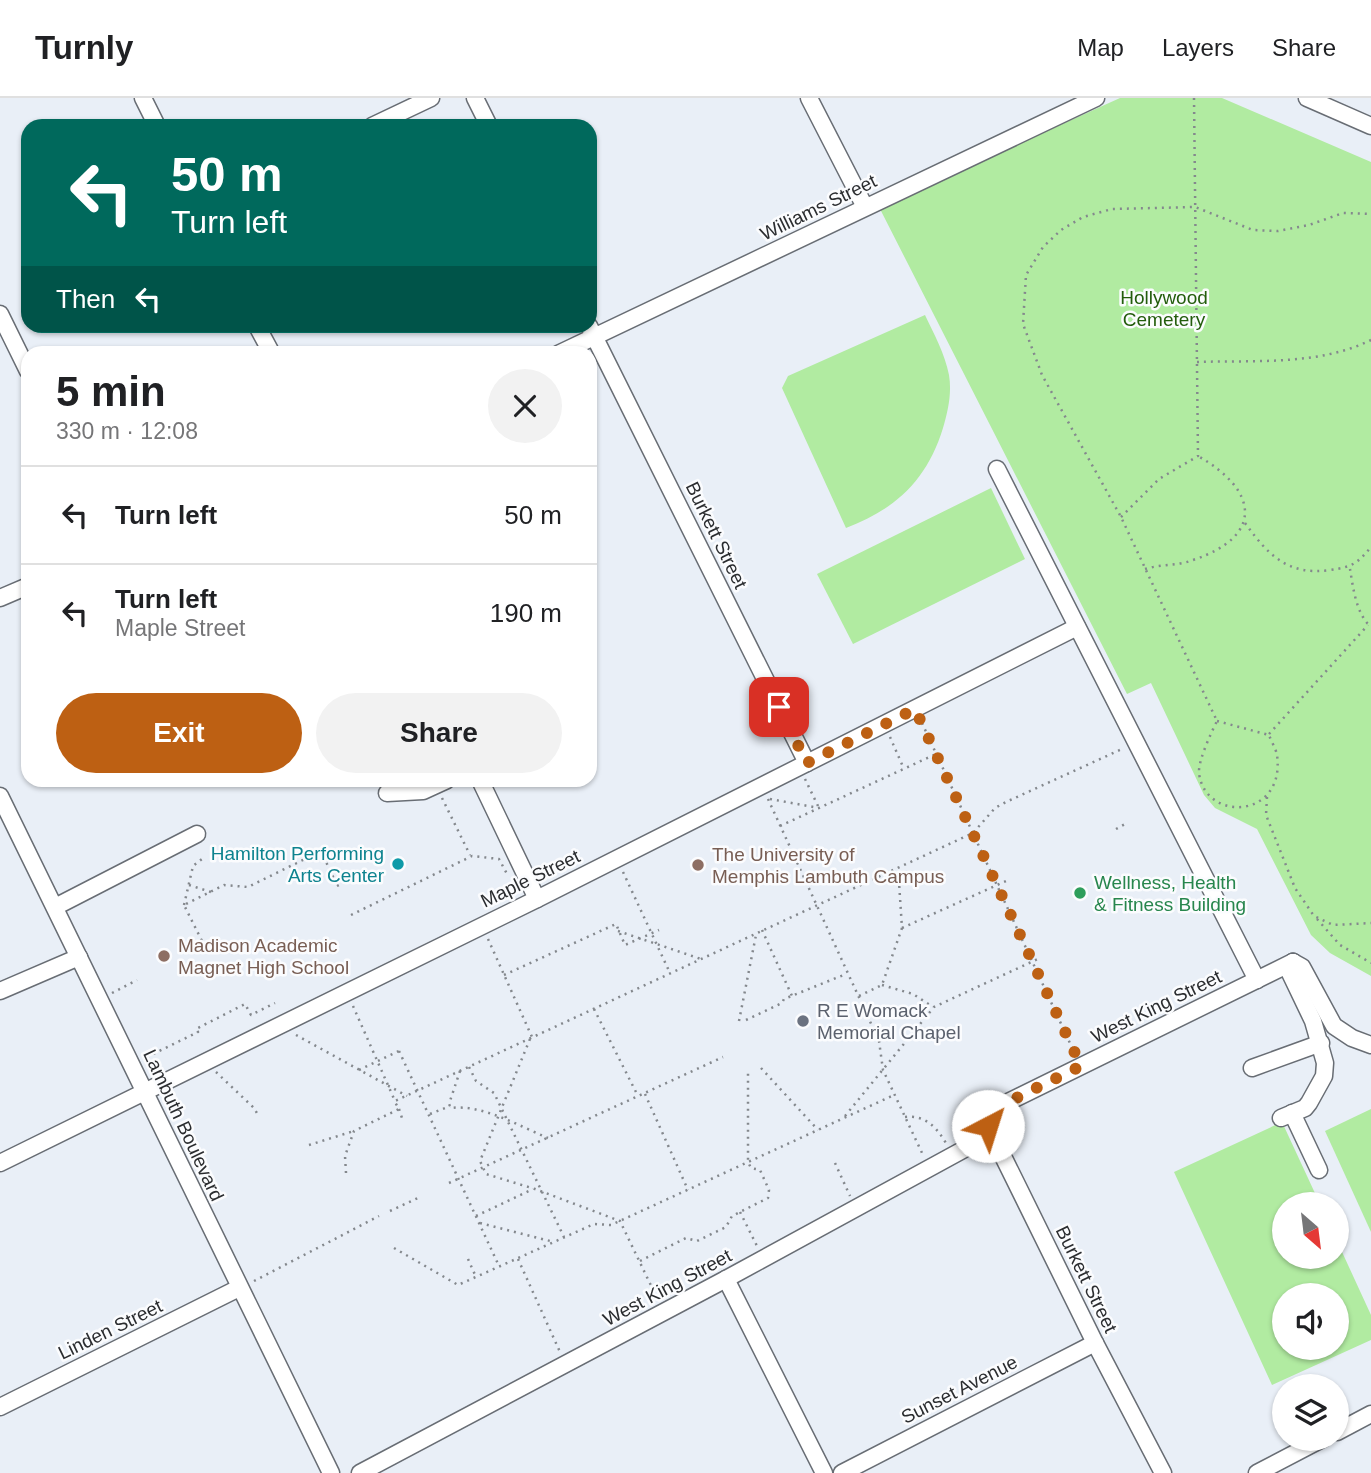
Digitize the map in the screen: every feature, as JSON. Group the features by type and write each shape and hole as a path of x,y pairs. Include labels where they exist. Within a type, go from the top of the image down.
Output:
{"street":[{"path":"144,98 154,119"},
{"path":"387,119 431,98"},
{"path":"475,98 486,119"},
{"path":"809,98 865,207"},
{"name":"Williams Street","path":"597,329 1096,98"},
{"path":"1307,98 1371,126"},
{"path":"0,314 21,357"},
{"name":"Williams Street","path":"570,346 589,333"},
{"name":"Burkett Street","path":"593,333 806,771"},
{"path":"998,469 1257,980"},
{"path":"0,598 21,589"},
{"name":"Maple Street","path":"0,1163 537,899 806,771 915,709 1077,627"},
{"path":"483,787 537,899"},
{"path":"387,793 444,788"},
{"name":"Lambuth Boulevard","path":"0,796 145,1091 246,1285 331,1473"},
{"path":"55,907 197,834"},
{"path":"0,990 79,957"},
{"name":"West King Street","path":"360,1473 992,1134 987,1119 1000,1106 1293,962 1290,973 1318,1014"},
{"path":"1318,1014 1325,1063 1324,1076 1305,1108 1287,1116 1319,1170"},
{"path":"1318,1014 1340,1032 1371,1045"},
{"path":"1252,1068 1321,1043"},
{"name":"Burkett Street","path":"992,1134 1095,1343 1163,1473"},
{"path":"726,1279 824,1473"},
{"name":"Linden Street","path":"0,1407 246,1285"},
{"name":"Sunset Avenue","path":"842,1473 1095,1343"},
{"path":"1349,1426 1371,1414"},
{"path":"1257,1473 1299,1451"}],"path":[{"path":"1194,98 1198,456"},
{"path":"1269,735 1217,721 1121,517 1042,375 1023,324 1026,275 1043,247 1061,230 1083,217 1112,209 1195,207 1253,230 1278,231 1309,225 1343,213 1371,214"},
{"path":"1197,362 1325,357 1371,340"},
{"path":"1121,517 1159,478 1198,456"},
{"path":"1145,569 1191,561 1214,552 1232,539 1245,523 1243,500 1233,481 1220,468 1198,456"},
{"path":"1245,523 1273,556 1287,566 1307,572 1350,568 1371,547"},
{"path":"1269,735 1369,626 1359,609 1350,568"},
{"path":"915,709 1081,1066"},
{"path":"1217,721 1209,737 1199,772 1208,793 1222,806 1247,807 1267,797"},
{"path":"1269,735 1277,755 1276,781 1267,797 1266,815 1295,888 1314,916 1340,945 1371,963"},
{"path":"889,736 904,769"},
{"path":"395,1101 972,833 995,808 1136,742"},
{"path":"779,826 936,754"},
{"path":"806,771 819,808"},
{"path":"444,788 470,857"},
{"path":"765,793 879,1041 883,1070 924,1157"},
{"path":"768,799 819,808"},
{"path":"1116,829 1127,823"},
{"path":"184,905 224,885 248,887 321,850 334,879"},
{"path":"351,915 470,857 499,859 510,878"},
{"path":"202,859 194,866 184,905 208,953"},
{"path":"882,985 902,929 898,867"},
{"path":"622,869 670,973"},
{"path":"337,886 359,876"},
{"path":"902,929 1006,881"},
{"path":"189,885 211,891"},
{"path":"1152,907 1163,902"},
{"path":"1314,916 1333,925 1371,922"},
{"path":"504,975 615,924 625,945 659,930"},
{"path":"762,930 792,996"},
{"path":"618,931 701,959"},
{"path":"739,1021 757,933"},
{"path":"487,936 531,1038 480,1160 483,1168 486,1174 535,1188 620,1221 660,1304"},
{"path":"843,1119 934,1007 1040,958"},
{"path":"746,1020 792,996 848,973"},
{"path":"100,999 137,980"},
{"path":"859,996 882,985 913,994 934,1007"},
{"path":"147,1057 198,1032 196,1029 244,1004 251,1015 275,1003"},
{"path":"352,1003 402,1118"},
{"path":"594,1009 639,1096"},
{"path":"293,1033 407,1096"},
{"path":"359,1070 400,1051 499,1266"},
{"path":"449,1183 723,1057"},
{"path":"206,1062 258,1115"},
{"path":"469,1067 476,1081 494,1093 564,1237"},
{"path":"761,1068 818,1130"},
{"path":"450,1106 460,1071"},
{"path":"639,1261 686,1238 696,1241 726,1227 732,1216 768,1198 769,1191 760,1170 751,1168 748,1163 748,1073"},
{"path":"645,1094 688,1190"},
{"path":"394,1248 458,1284 594,1224 605,1226 620,1221 894,1095"},
{"path":"429,1115 450,1106 464,1106 548,1138"},
{"path":"309,1145 355,1131 398,1109"},
{"path":"905,1117 914,1116 931,1123 947,1146"},
{"path":"346,1173 345,1156 355,1131"},
{"path":"835,1163 851,1199"},
{"path":"475,1216 539,1186"},
{"path":"390,1211 420,1197"},
{"path":"740,1212 759,1251"},
{"path":"246,1285 379,1216"},
{"path":"478,1222 555,1241"},
{"path":"517,1258 566,1364"},
{"path":"468,1259 476,1277"}],"green space":[{"name":"Hollywood Cemetery","path":"1120,98 1222,98 1371,162 1371,976 1330,953 1311,935 1257,829 1215,808 1204,795 1151,683 1127,694 879,207"},
{"path":"925,315 942,352 950,382 943,428 928,463 907,490 880,512 846,528 782,388 788,376"},
{"path":"991,488 1025,559 853,644 817,574"},
{"path":"1371,1109 1371,1232 1325,1131"},
{"path":"1282,1122 1314,1192 1272,1192 1272,1269 1349,1267 1371,1315 1371,1340 1349,1350 1349,1283 1272,1283 1272,1360 1327,1360 1296,1374 1272,1374 1272,1385 1174,1172"}],"place":[{"name":"Hamilton Performing Arts Center","path":"398,864"},
{"name":"The University of Memphis Lambuth Campus","path":"698,865"},
{"name":"Wellness, Health & Fitness Building","path":"1080,893"},
{"name":"Madison Academic Magnet High School","path":"164,956"},
{"name":"R E Womack Memorial Chapel","path":"803,1021"}],"route":[{"path":"779,707 807,763 915,709 1081,1066 1000,1106 987,1119 988,1126"}]}
